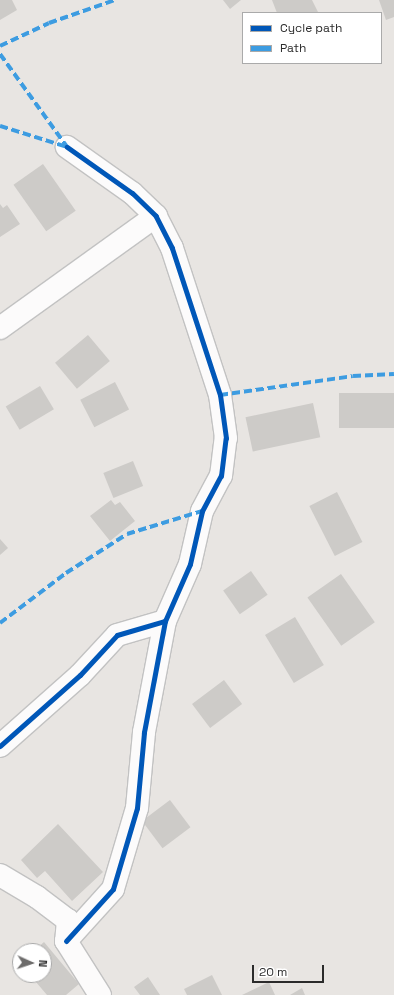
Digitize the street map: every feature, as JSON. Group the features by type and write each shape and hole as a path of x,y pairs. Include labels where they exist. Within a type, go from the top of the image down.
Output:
{"street":[{"path":"66,941 112,889 137,808 144,732 165,621 190,564 202,511 221,476 226,438 220,395 172,248 156,216 132,193 67,147"},
{"path":"0,328 156,216"},
{"path":"0,746 80,675 117,635 165,621"},
{"path":"0,875 37,897 68,920 66,941 100,995"}],"building":[{"path":"0,0 12,0 17,10 0,20"},
{"path":"223,0 241,0 230,9"},
{"path":"272,0 312,0 318,12 277,12"},
{"path":"379,0 394,0 394,17 386,20"},
{"path":"43,164 76,211 46,231 14,185"},
{"path":"0,204 3,208 7,205 20,224 0,237"},
{"path":"88,335 110,361 77,389 55,363"},
{"path":"115,382 129,410 94,427 80,400"},
{"path":"40,386 54,409 20,430 6,407"},
{"path":"339,393 394,393 394,428 339,428"},
{"path":"313,403 320,437 253,452 246,417"},
{"path":"133,461 143,486 113,498 103,473"},
{"path":"337,492 362,542 335,556 309,506"},
{"path":"111,500 115,505 120,502 135,521 110,541 90,516"},
{"path":"0,539 8,548 0,555"},
{"path":"251,571 268,595 240,614 223,591"},
{"path":"341,574 375,622 341,646 307,598"},
{"path":"295,617 324,665 294,683 265,635"},
{"path":"224,680 242,704 210,728 192,704"},
{"path":"170,800 190,827 163,848 142,821"},
{"path":"58,824 103,872 72,901 45,871 37,878 21,860"},
{"path":"52,952 79,984 66,995 47,995 37,983 52,983"},
{"path":"212,975 222,995 187,995 184,989"},
{"path":"148,977 160,995 140,995 134,987"},
{"path":"269,982 275,995 242,995"},
{"path":"302,988 305,995 290,995"}],"marked path":[{"path":"0,46 49,23 115,0"},
{"path":"0,54 67,147"},
{"path":"0,126 67,147"},
{"path":"220,395 353,376 394,374"},
{"path":"0,623 66,573 127,534 202,511"}],"cycle path":[{"path":"0,746 80,675 117,635 165,621 190,564 202,511 221,476 226,438 220,395 172,248 156,216 132,193 67,147"},
{"path":"66,941 113,889 137,808 144,732 165,621"}]}
